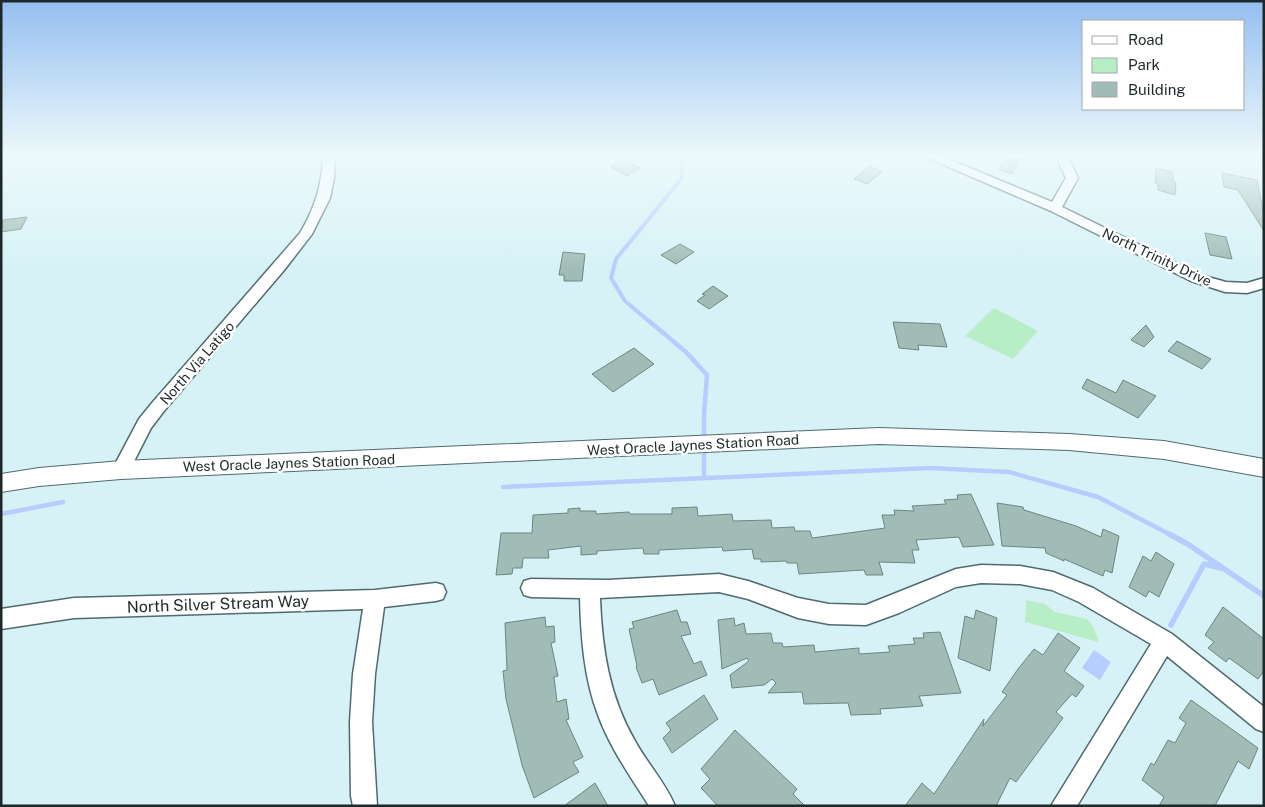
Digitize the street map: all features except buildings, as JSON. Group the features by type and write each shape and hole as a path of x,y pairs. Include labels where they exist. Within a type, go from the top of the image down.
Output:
{"street":[{"name":"North Via Latigo","path":"121,470 145,424 158,407 300,244 323,201 325,194"},
{"name":"North Trinity Drive","path":"1021,194 1055,208 1209,284 1225,288 1247,288 1264,284"},
{"path":"1055,208 1063,194"},
{"name":"West Oracle Jaynes Station Road","path":"121,470 879,436 1069,442 1164,450 1264,468"},
{"path":"1,483 39,477 121,470"},
{"path":"531,588 590,589 719,583 748,590 798,608 829,614 866,615 892,606 956,578 982,574 1020,575 1053,581 1086,595 1164,641 1264,721"},
{"path":"590,589 591,632 596,668 608,713 627,750 663,806"},
{"name":"North Silver Stream Way","path":"1,620 74,608 375,599 436,592"},
{"path":"365,806 363,796 361,722 364,674 375,599"},
{"path":"1063,806 1164,641"}],"green space":[{"path":"994,308 1038,331 1013,359 965,336"},
{"path":"1026,600 1045,604 1055,612 1087,619 1094,628 1099,642 1025,622"}],"water":[{"path":"1094,650 1111,662 1100,680 1082,668"}],"waterway":[{"path":"651,323 625,301 611,278 616,259 669,194"},
{"path":"649,321 686,352 707,375 704,415 704,477"},
{"path":"503,487 930,468 1009,472 1098,497 1171,535"},
{"path":"1,514 63,502"},
{"path":"1169,534 1186,543 1264,596"},
{"path":"1171,625 1204,564 1221,568"}]}
